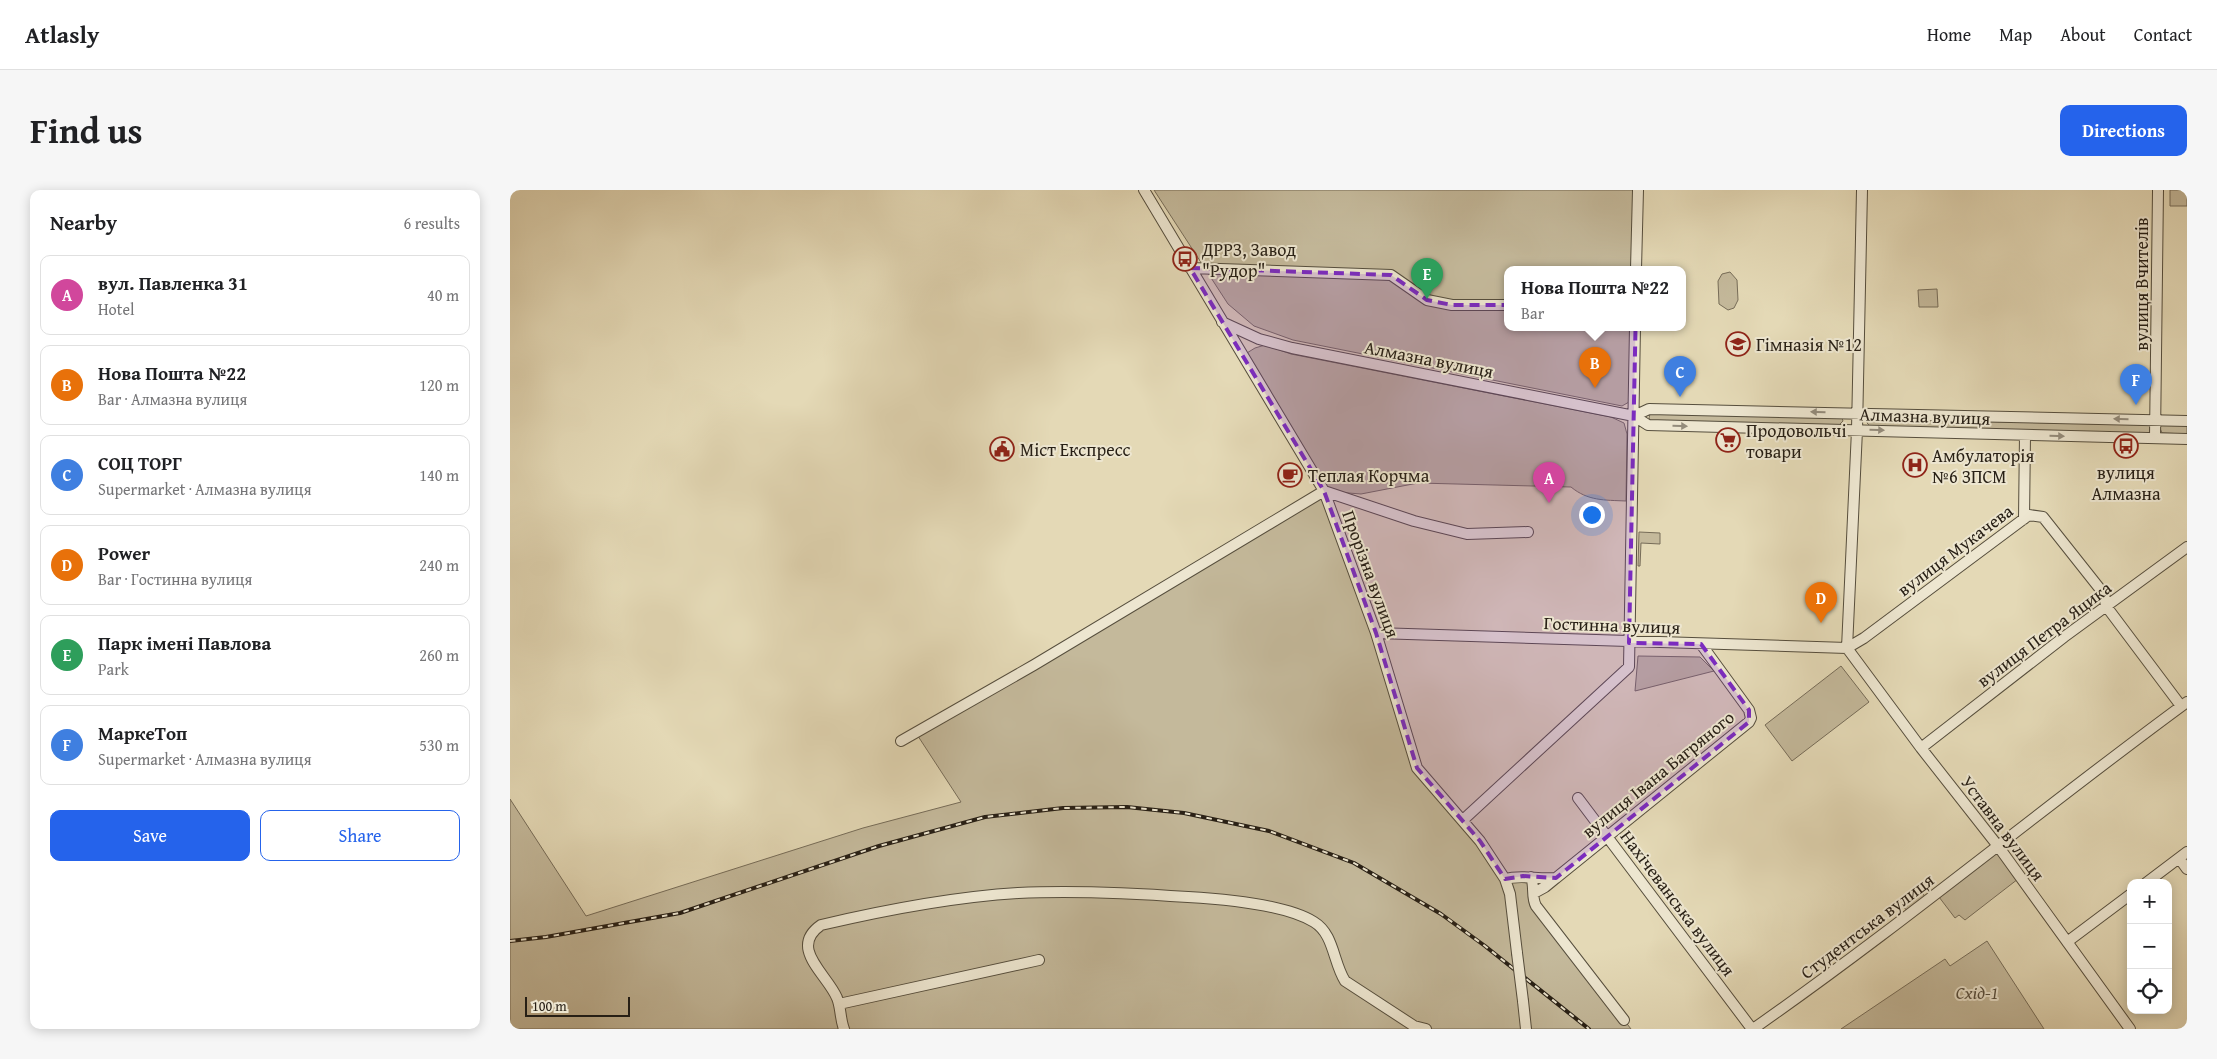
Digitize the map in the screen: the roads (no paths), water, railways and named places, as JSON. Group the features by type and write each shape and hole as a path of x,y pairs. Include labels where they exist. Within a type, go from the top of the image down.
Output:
{"street":[{"name":"Прорізна вулиця","path":"1144,190 1324,491 1376,633 1417,768 1489,852 1505,879 1510,894 1526,1029"},
{"path":"1636,266 1638,190"},
{"path":"1847,648 1857,430 1862,190"},
{"name":"вулиця Вчителів","path":"2155,438 2158,190"},
{"path":"1190,268 1391,275 1426,300 1452,305 1504,305"},
{"name":"Алмазна вулиця","path":"1222,322 1259,339 1292,348 1634,416 1648,425 2187,439"},
{"path":"1463,820 1629,667 1635,331"},
{"name":"Алмазна вулиця","path":"1634,416 1648,409 2187,421"},
{"path":"2024,519 2025,435"},
{"path":"901,741 1034,665 1324,491 1414,521 1466,534 1528,532"},
{"name":"вулиця Мукачева","path":"1847,648 2030,515 2043,517 2104,594 2106,606"},
{"name":"вулиця Петра Яцика","path":"1921,748 2106,606 2187,547"},
{"path":"2106,606 2184,704"},
{"name":"Гостинна вулиця","path":"1376,633 1847,648"},
{"name":"вулиця Івана Багряного","path":"1534,893 1545,887 1749,722 1751,718 1748,710 1701,644"},
{"name":"Уставна вулиця","path":"1847,648 1921,748 1998,846 2130,1029"},
{"name":"Студентська вулиця","path":"1752,1029 1942,891 2184,704"},
{"name":"Нахічеванська вулиця","path":"1578,798 1752,1029"},
{"path":"2151,879 2183,855 2187,869"},
{"path":"1505,879 1523,876 1556,878"},
{"path":"1531,877 1534,885 1533,900 1536,906 1624,1020"},
{"path":"844,1029 839,1004 808,953 806,944 812,931 821,925 921,905 1017,893 1078,892 1233,900 1287,912 1314,922 1330,941 1340,973 1345,981 1413,1028 1426,1029"},
{"path":"2067,942 2127,897"},
{"path":"839,1004 1039,960"}],"railway":[{"path":"510,941 546,937 680,913 879,846 985,817 1063,808 1127,807 1184,813 1269,831 1354,863 1441,914 1485,946 1589,1029"}],"place":[{"name":"ДРРЗ, Завод \"Рудор\"","path":"1185,259"},
{"name":"Парк імені Павлова","path":"1427,299"},
{"name":"Гімназія №12","path":"1738,344"},
{"name":"Нова Пошта №22","path":"1595,388"},
{"name":"СОЦ ТОРГ","path":"1680,397"},
{"name":"МаркеТоп","path":"2136,405"},
{"name":"Продовольчі товари","path":"1728,440"},
{"name":"вулиця Алмазна","path":"2126,446"},
{"name":"Міст Експресс","path":"1002,449"},
{"name":"Амбулаторія №6 ЗПСМ","path":"1915,465"},
{"name":"Теплая Корчма","path":"1290,475"},
{"name":"вул. Павленка 31","path":"1549,503"},
{"name":"Power","path":"1821,623"}],"park label":[{"name":"Схід-1","path":"1977,992"}]}
